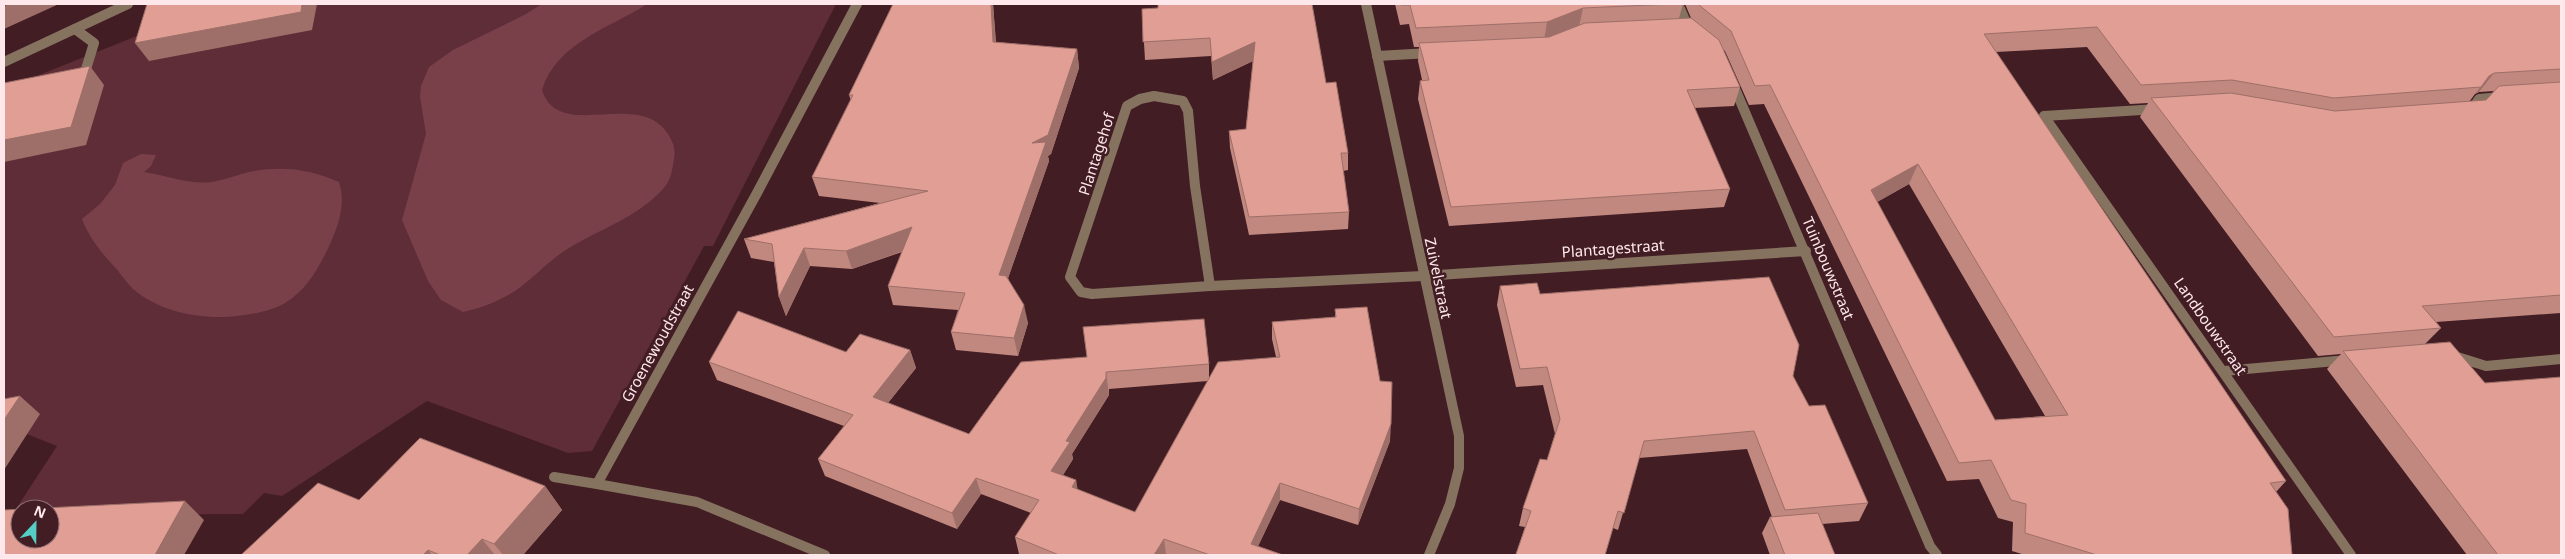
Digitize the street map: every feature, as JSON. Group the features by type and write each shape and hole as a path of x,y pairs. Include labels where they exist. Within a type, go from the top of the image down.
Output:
{"street":[{"path":"4,62 128,4"},
{"name":"Groenewoudstraat","path":"597,484 757,193 857,4"},
{"name":"Zuivelstraat","path":"1366,4 1423,276 1459,436 1459,468 1452,495 1429,555"},
{"path":"1678,4 1688,31"},
{"path":"75,29 94,43 82,81"},
{"path":"1377,56 1436,53"},
{"name":"Tuinbouwstraat","path":"1727,72 1806,251 1930,546 1938,555"},
{"name":"Plantagehof","path":"1210,286 1195,186 1188,111 1183,101 1171,96 1138,98 1128,106 1070,277 1081,292 1092,294 1210,286 1423,276"},
{"path":"2459,114 2468,114 2479,99 2516,97"},
{"name":"Landbouwstraat","path":"2173,108 2044,116 2351,555"},
{"name":"Plantagestraat","path":"1423,276 1806,251"},
{"path":"2441,352 2486,366 2561,359"},
{"path":"2224,371 2362,359"},
{"path":"554,477 697,502 825,555"}],"shaded area":[{"path":"217,4 836,4 713,246 704,246 592,451 568,453 427,401 282,496 264,493 243,514 60,515 60,499 22,499 57,446 4,425 4,89"},
{"path":"542,4 647,4 601,29 572,48 559,60 549,74 542,90 551,105 565,113 581,115 638,115 655,121 668,134 674,146 675,155 672,172 665,187 641,208 562,253 509,295 484,306 463,312 441,300 428,281 402,220 426,134 420,97 421,86 429,67 453,50 526,14"},
{"path":"141,154 156,155 151,166 144,172 186,181 204,183 269,169 293,169 327,177 339,182 342,206 339,221 326,252 312,277 293,298 285,303 260,312 231,317 186,314 171,310 145,298 133,289 102,253 82,219 100,204 115,185 123,163"}],"building":[{"path":"147,4 302,4 301,12 135,43"},
{"path":"893,4 991,4 993,42 1077,49 1048,135 1032,143 1046,142 999,275 1006,276 1024,305 1014,338 951,332 965,293 888,286 912,227 846,251 804,248 779,297 772,244 744,239 928,191 812,177 853,95 849,95"},
{"path":"1158,4 1312,4 1326,83 1336,82 1348,153 1341,153 1349,212 1249,217 1229,131 1246,129 1255,42 1212,62 1210,38 1143,42 1142,9 1158,8"},
{"path":"1401,4 1672,4 1583,8 1547,22 1416,28 1410,5"},
{"path":"1698,4 2561,4 2561,69 2494,73 2489,76 2481,87 2334,98 2232,80 2141,85 2097,27 1984,34 2286,481 2270,483 2288,509 2292,555 2097,555 2025,533 2026,504 2011,500 1991,460 1959,463 1770,85 1755,86 1731,31","holes":["1918,164 2068,415 1995,420 1871,190"]},
{"path":"1691,18 1719,40 1740,87 1687,90 1730,189 1451,207 1420,81 1429,80 1419,43 1549,37 1585,23"},
{"path":"90,66 71,127 4,140 4,83"},
{"path":"2561,82 2561,295 2422,306 2441,328 2334,337 2151,98 2231,93 2335,111 2486,100 2499,86"},
{"path":"1769,277 1799,345 1793,376 1809,406 1825,405 1868,503 1785,510 1754,431 1644,441 1624,513 1618,511 1605,555 1516,554 1531,511 1523,508 1540,459 1547,460 1560,419 1547,367 1520,369 1500,286 1537,283 1540,294"},
{"path":"1367,307 1380,381 1392,382 1391,424 1359,509 1280,483 1251,544 1283,555 1210,555 1164,539 1154,555 1059,555 1015,537 1039,500 976,478 952,513 818,459 853,415 709,362 738,311 846,352 860,334 910,350 873,397 969,434 1021,362 1087,357 1083,327 1204,319 1209,364 1106,372 1106,378 1066,441 1070,442 1051,471 1076,480 1072,487 1135,512 1218,362 1280,357 1272,322 1336,317 1335,309"},
{"path":"2450,342 2485,383 2561,377 2561,555 2498,555 2343,351"},
{"path":"20,396 4,420 4,399"},
{"path":"420,438 545,486 494,544 482,539 467,555 440,555 428,550 423,555 241,555 318,483 359,500"},
{"path":"185,501 155,555 4,555 4,510 10,510 10,549 60,549 60,507"},
{"path":"1818,513 1835,555 1785,555 1770,517"}]}
